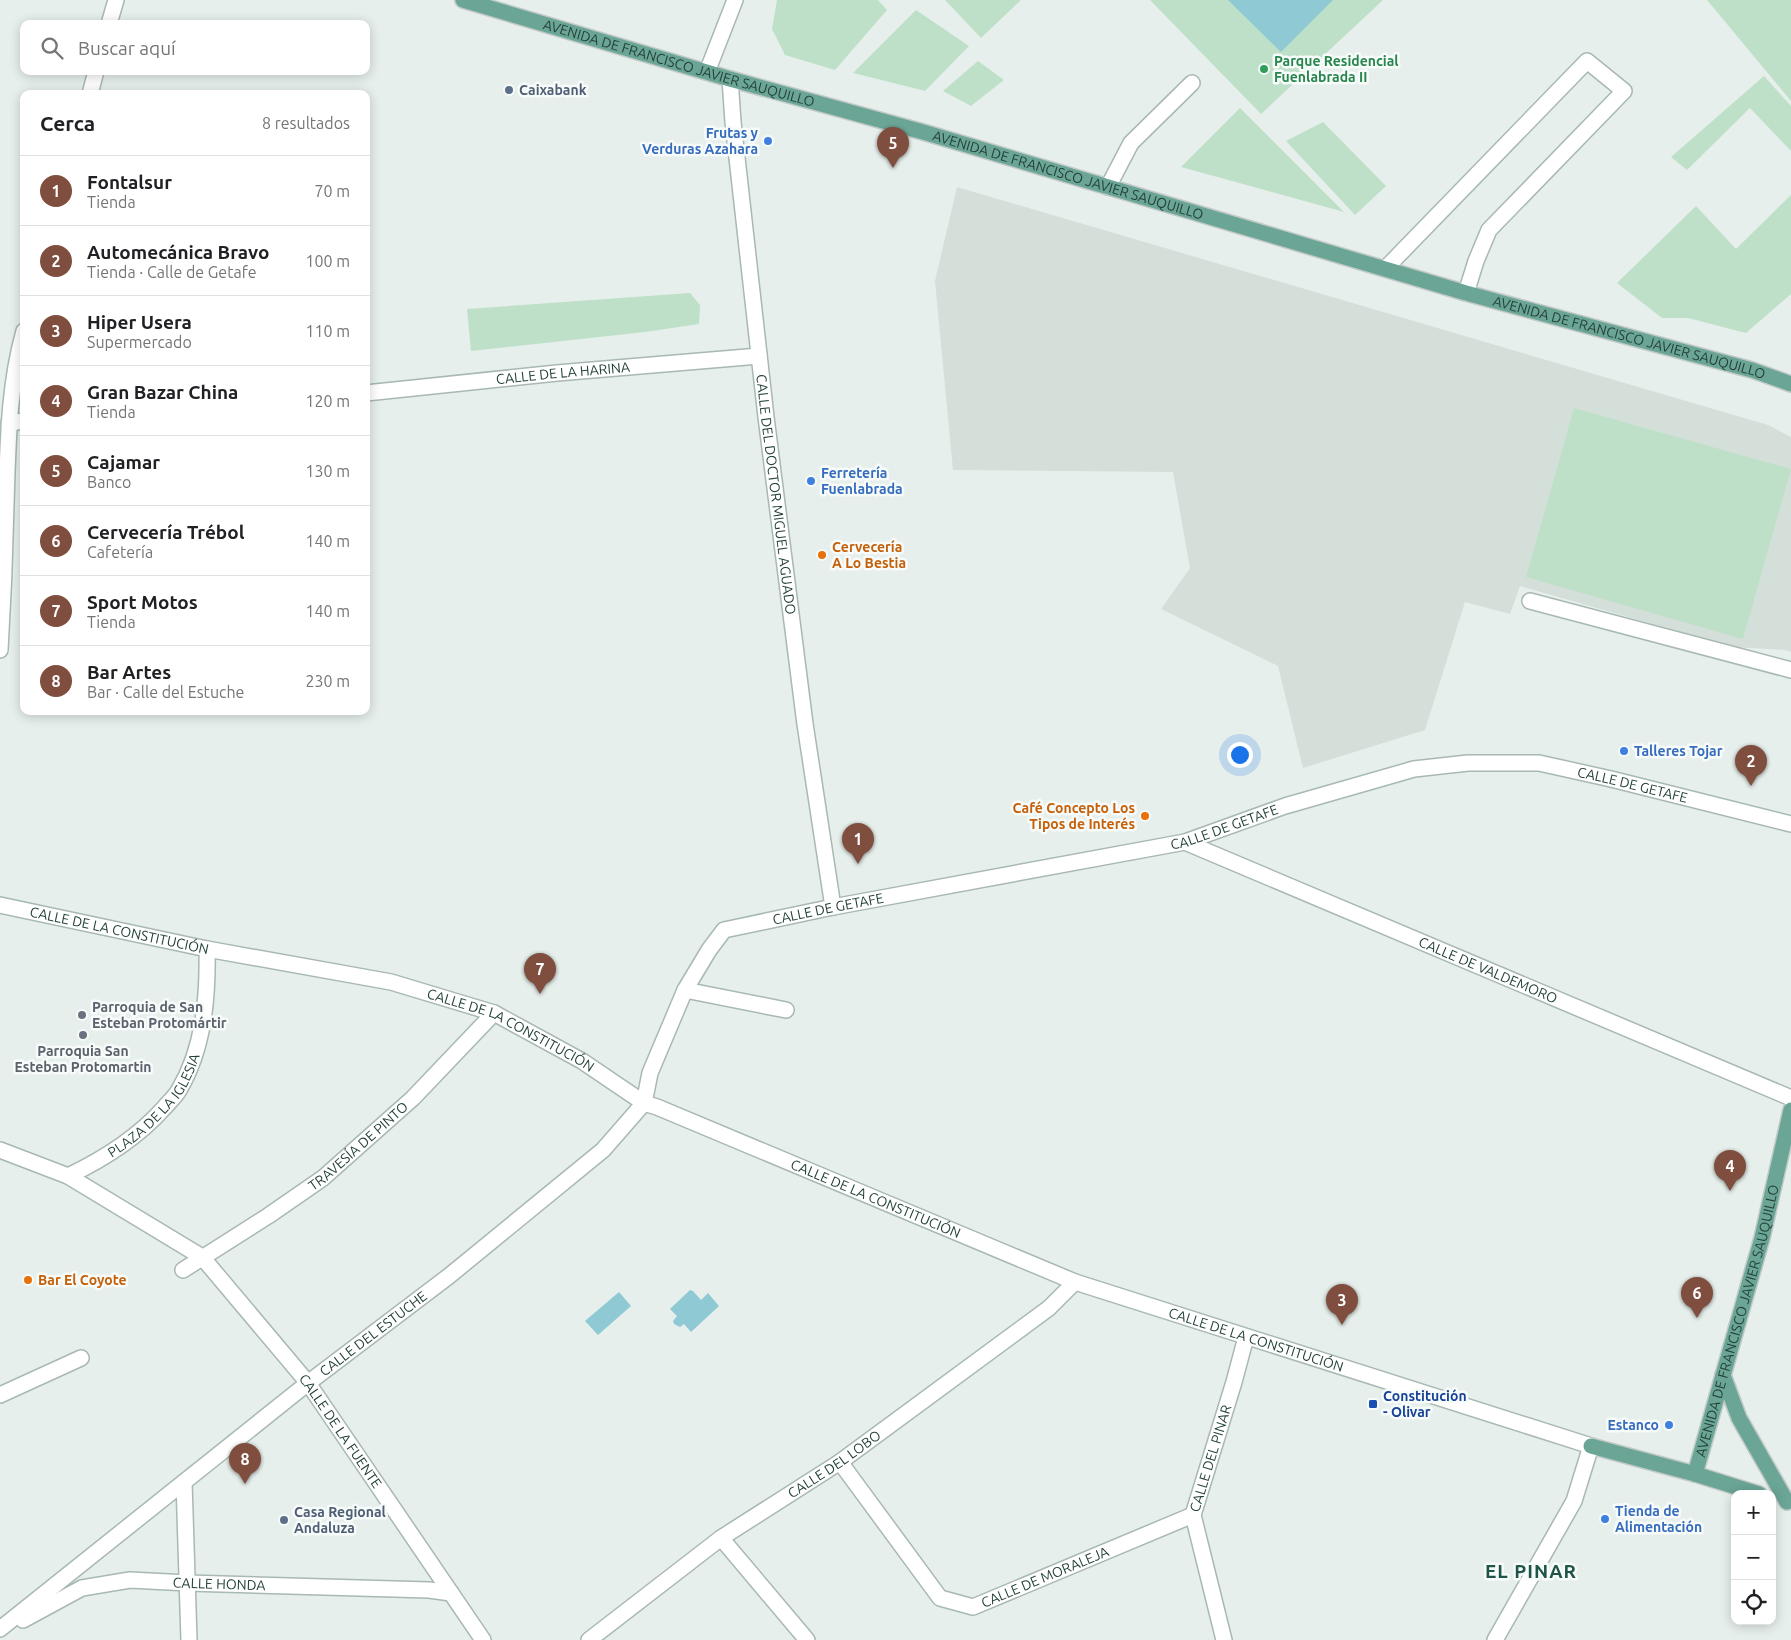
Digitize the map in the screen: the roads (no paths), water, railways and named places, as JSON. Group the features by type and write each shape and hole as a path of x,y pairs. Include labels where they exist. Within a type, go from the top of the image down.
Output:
{"main road":[{"name":"AVENIDA DE FRANCISCO JAVIER SAUQUILLO","path":"463,0 730,79 923,132 1466,293 1752,370 1791,384"},
{"name":"AVENIDA DE FRANCISCO JAVIER SAUQUILLO","path":"1695,1474 1762,1238 1791,1110"},
{"path":"1724,1375 1738,1418 1783,1501"},
{"name":"CALLE DE LA CONSTITUCIÓN","path":"1591,1446 1746,1490"}],"street":[{"path":"110,20 116,0"},
{"path":"707,72 735,0"},
{"path":"1386,268 1587,62 1624,91 1489,230 1476,261 1466,293"},
{"path":"91,90 95,75"},
{"name":"CALLE DEL DOCTOR MIGUEL AGUADO","path":"730,79 759,356 804,714 833,907"},
{"path":"1108,187 1131,143 1192,83"},
{"path":"0,650 20,345"},
{"name":"CALLE DE LA HARINA","path":"370,393 557,373 759,356"},
{"path":"1530,601 1791,670"},
{"name":"CALLE DE GETAFE","path":"644,1103 650,1073 685,990 724,930 833,907 1185,842 1285,806 1414,769 1468,762 1539,762 1791,824"},
{"name":"CALLE DE VALDEMORO","path":"1185,842 1791,1098"},
{"name":"CALLE DE LA CONSTITUCIÓN","path":"0,905 207,949 391,982 494,1013 582,1061 644,1103 657,1106 1075,1282 1380,1381 1591,1446"},
{"name":"PLAZA DE LA IGLESIA","path":"68,1176 94,1164 148,1126 178,1092 194,1060 202,1024 208,986 207,949"},
{"path":"685,990 786,1010"},
{"name":"TRAVESÍA DE PINTO","path":"183,1270 268,1216 323,1178 413,1098 494,1013"},
{"name":"CALLE DEL ESTUCHE","path":"0,1629 308,1383 449,1276 603,1150 644,1103"},
{"name":"CALLE DE LA FUENTE","path":"0,1150 68,1176 202,1257 308,1383 483,1640"},
{"name":"CALLE DEL LOBO","path":"589,1640 721,1538 840,1462 1049,1308 1075,1282"},
{"name":"CALLE DEL PINAR","path":"1224,1640 1193,1515 1246,1337"},
{"path":"0,1395 81,1358"},
{"path":"1495,1640 1574,1501 1591,1446"},
{"name":"CALLE DE MORALEJA","path":"840,1462 940,1598 973,1607 1193,1515"},
{"path":"184,1482 189,1640"},
{"path":"721,1538 806,1640"},
{"name":"CALLE HONDA","path":"0,1633 82,1588 130,1580 429,1590 451,1593"}],"water":[{"path":"1228,0 1333,0 1281,52"},
{"path":"690,1290 701,1300 708,1293 719,1306 691,1332 684,1324 680,1327 674,1324 673,1321 677,1316 670,1309"},
{"path":"619,1292 631,1306 598,1335 585,1321"}],"place":[{"name":"Parque Residencial Fuenlabrada II","path":"1264,69"},
{"name":"Caixabank","path":"509,90"},
{"name":"Frutas y Verduras Azahara","path":"768,141"},
{"name":"Cajamar","path":"893,168"},
{"name":"Ferretería Fuenlabrada","path":"811,481"},
{"name":"Cervecería A Lo Bestia","path":"822,555"},
{"name":"Talleres Tojar","path":"1624,751"},
{"name":"Automecánica Bravo","path":"1751,786"},
{"name":"Café Concepto Los Tipos de Interés","path":"1145,816"},
{"name":"Fontalsur","path":"858,864"},
{"name":"Sport Motos","path":"540,994"},
{"name":"Parroquia de San Esteban Protomártir","path":"82,1015"},
{"name":"Parroquia San Esteban Protomartin","path":"83,1035"},
{"name":"Gran Bazar China","path":"1730,1191"},
{"name":"Bar El Coyote","path":"28,1280"},
{"name":"Cervecería Trébol","path":"1697,1318"},
{"name":"Hiper Usera","path":"1342,1325"},
{"name":"Constitución - Olivar","path":"1373,1404"},
{"name":"Estanco","path":"1669,1425"},
{"name":"Bar Artes","path":"245,1484"},
{"name":"Tienda de Alimentación","path":"1605,1519"},
{"name":"Casa Regional Andaluza","path":"284,1520"}],"district":[{"name":"EL PINAR","path":"1531,1571"}]}
